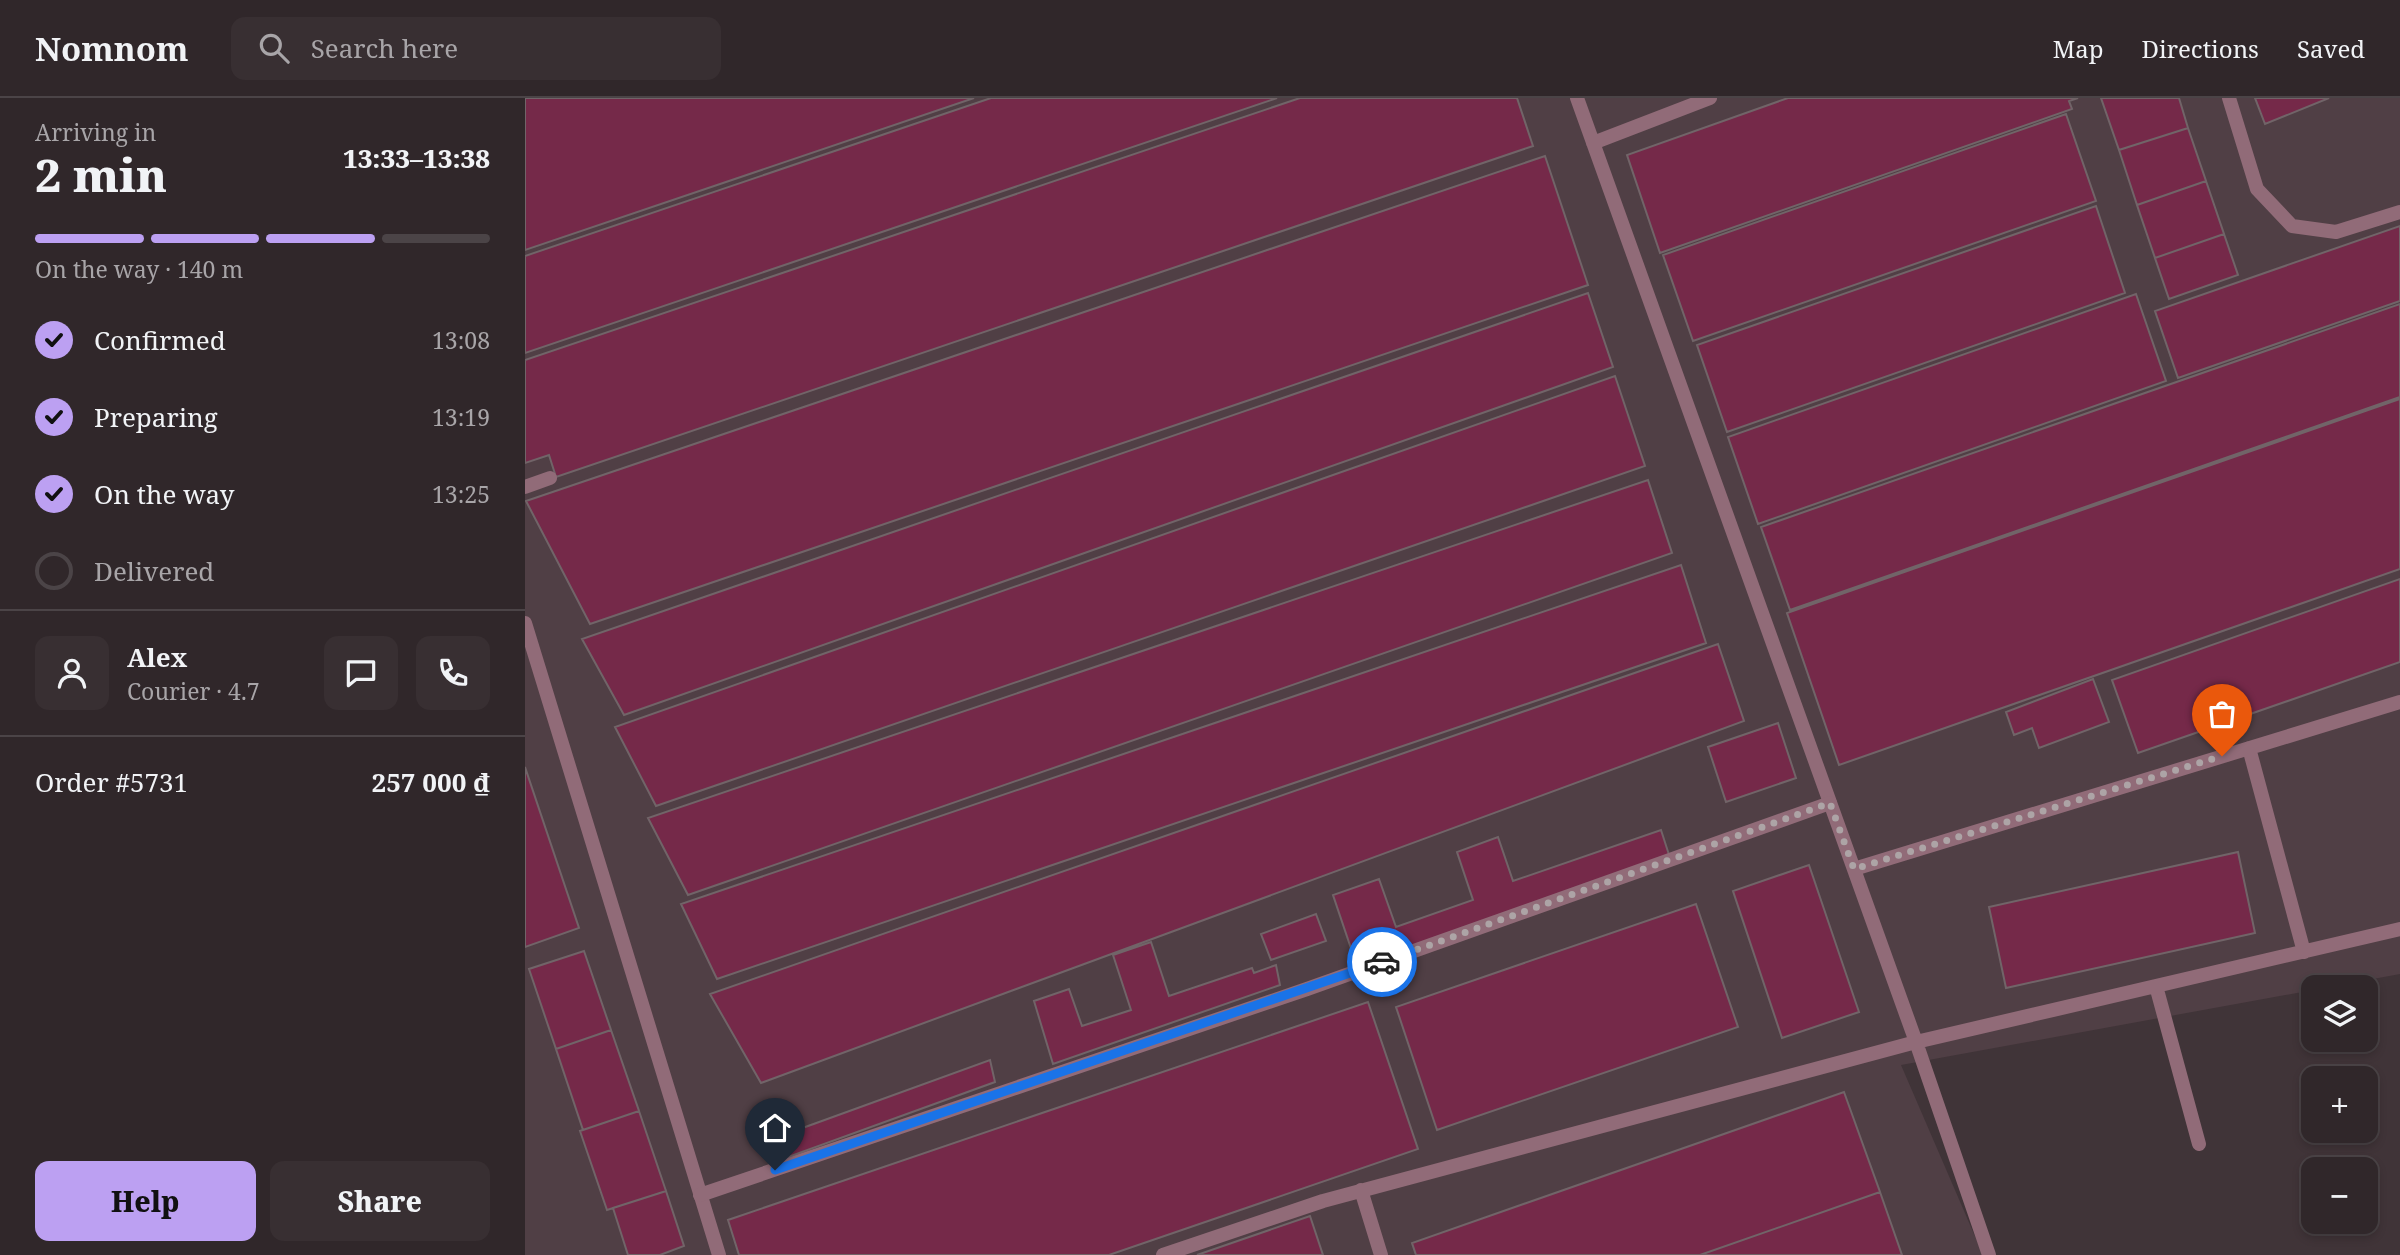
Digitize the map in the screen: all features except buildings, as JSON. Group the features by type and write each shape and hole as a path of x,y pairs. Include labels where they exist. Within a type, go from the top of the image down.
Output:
{"street":[{"path":"1577,98 1916,1042 1989,1255"},
{"path":"1593,143 1710,98"},
{"path":"2229,98 2257,189 2292,226 2336,232 2400,212"},
{"path":"525,487 550,478"},
{"path":"525,623 719,1255"},
{"path":"1854,869 2400,702"},
{"path":"2249,748 2305,952"},
{"path":"701,1195 1307,989 1830,803"},
{"path":"1163,1255 1323,1200 1916,1042 2400,929"},
{"path":"2156,986 2199,1144"},
{"path":"1361,1190 1381,1255"}],"shaded area":[{"path":"525,98 2400,98 2400,974 2378,978 2378,975 2301,975 2301,992 1901,1065 1983,1255 525,1255"}],"way so far":[{"path":"1382,962 1830,803 1854,869 2222,756"}],"route":[{"path":"775,1170 1382,962"}]}
